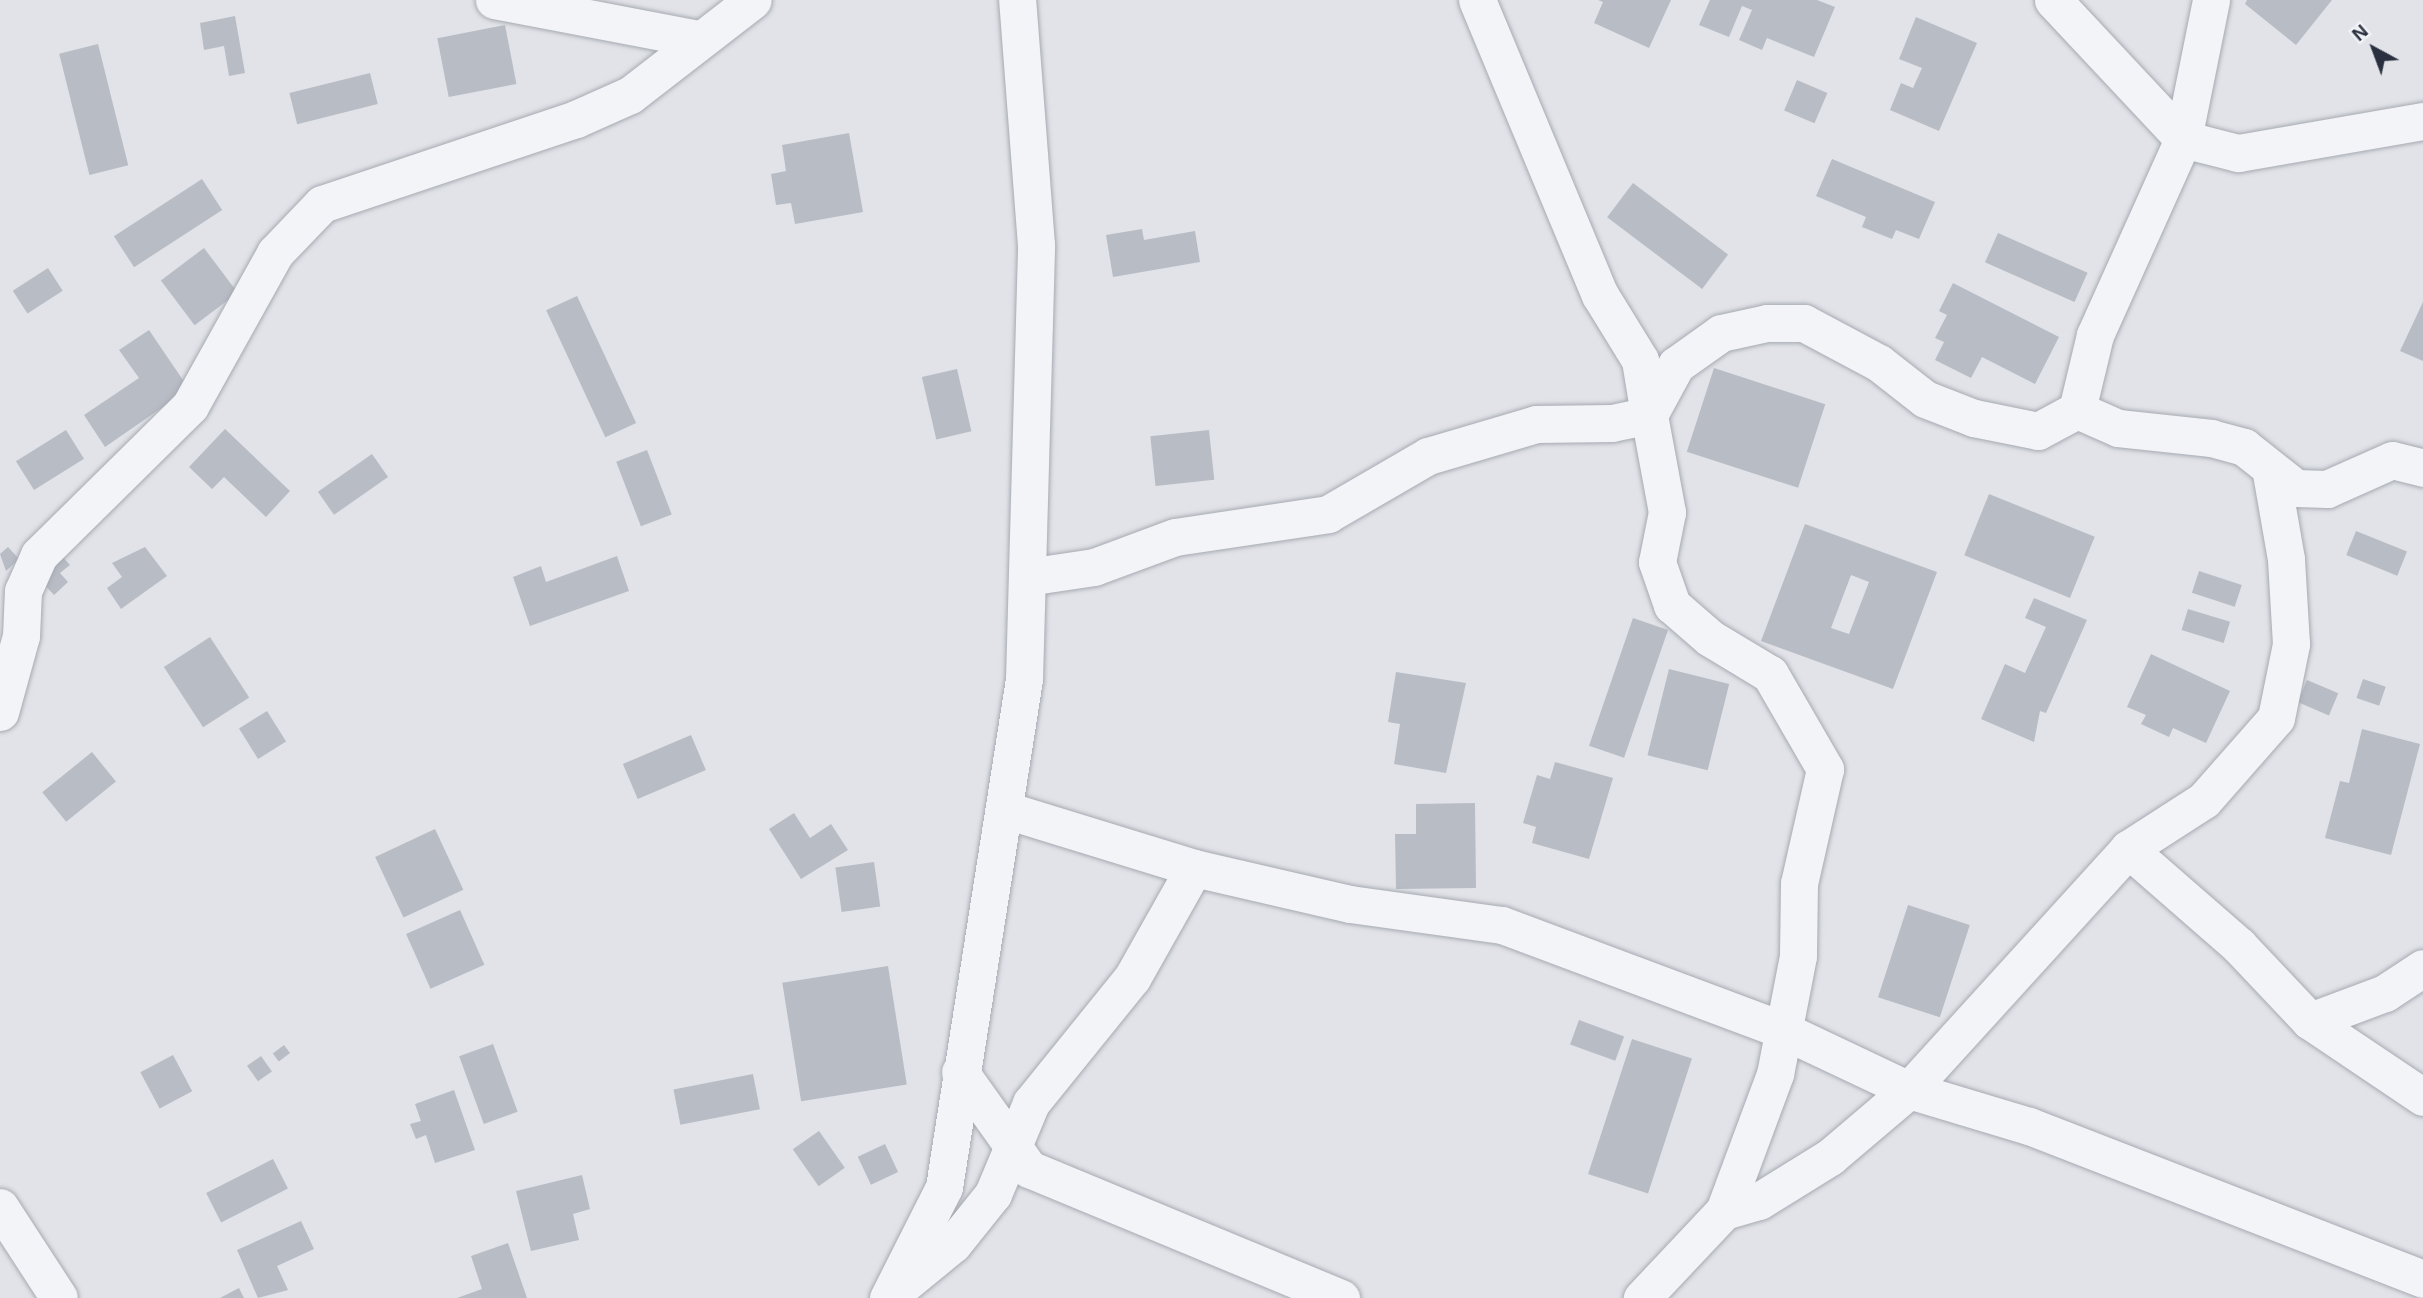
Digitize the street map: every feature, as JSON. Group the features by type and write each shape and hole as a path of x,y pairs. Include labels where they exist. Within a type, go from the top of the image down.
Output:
{"street":[{"path":"494,0 699,39"},
{"path":"0,712 21,636 23,591 39,555 190,406 275,253 322,204 576,119 630,95 699,39 753,0"},
{"path":"889,1297 944,1187 960,1072 1006,810 1024,679 1036,244 1017,0"},
{"path":"1477,0 1600,295 1640,360 1667,512 1657,562 1672,605 1710,638 1770,674 1825,769 1799,883 1798,956 1780,1028 1775,1074 1724,1211 1642,1298"},
{"path":"2053,0 2183,139 2238,153 2423,121"},
{"path":"1027,577 1094,566 1175,537 1328,514 1428,456 1536,424 1612,423 1649,415 1676,365 1721,333 1767,323 1804,323 1879,363 1925,399 1974,418 2038,431 2077,410 2095,335 2183,139 2211,0"},
{"path":"2077,410 2118,428 2211,438 2244,447 2271,473 2296,488 2327,489 2392,460 2423,468"},
{"path":"1724,1211 1759,1201 1830,1157 1909,1090 2128,849 2204,800 2276,718 2291,644 2286,559 2271,473"},
{"path":"1006,810 1194,868 1350,904 1502,925 1780,1028 1909,1090 2029,1126 2423,1279"},
{"path":"2128,849 2238,946 2310,1021 2423,1097"},
{"path":"889,1297 953,1244 993,1194 1031,1103 1132,978 1194,868"},
{"path":"2310,1021 2385,993 2423,968"},
{"path":"960,1072 1012,1148 1030,1169 1341,1298"},
{"path":"0,1207 59,1298"}],"building":[{"path":"1598,0 1671,0 1649,48 1594,23 1603,2"},
{"path":"1710,0 1817,0 1835,7 1814,57 1767,38 1762,50 1739,40 1752,10 1742,6 1729,37 1699,25"},
{"path":"2247,0 2332,0 2296,45 2245,4"},
{"path":"235,16 245,73 229,76 224,46 204,50 200,23"},
{"path":"1916,17 1977,43 1939,131 1890,110 1901,83 1913,88 1922,68 1899,59"},
{"path":"505,25 516,84 449,97 437,38"},
{"path":"98,44 128,165 89,175 59,54"},
{"path":"370,73 378,104 297,124 289,93"},
{"path":"1797,80 1827,93 1814,123 1784,110"},
{"path":"849,133 863,212 795,224 791,203 776,205 771,174 786,171 782,145"},
{"path":"1832,159 1935,202 1919,239 1896,230 1892,239 1862,227 1866,217 1816,196"},
{"path":"202,179 222,210 134,267 114,236"},
{"path":"1633,183 1728,255 1702,289 1607,217"},
{"path":"1142,229 1144,240 1195,231 1200,262 1113,277 1106,235"},
{"path":"1998,233 2088,273 2075,302 1985,262"},
{"path":"204,248 238,293 195,325 161,280"},
{"path":"48,268 63,291 27,314 13,291"},
{"path":"1953,283 2059,337 2035,384 1982,357 1971,378 1935,360 1944,342 1935,338 1947,315 1939,311"},
{"path":"577,296 636,423 605,437 546,310"},
{"path":"2423,302 2423,361 2400,351"},
{"path":"149,330 189,389 105,447 84,415 139,378 119,350"},
{"path":"1714,368 1825,404 1798,488 1687,452"},
{"path":"957,369 971,431 936,439 922,377"},
{"path":"225,429 290,491 266,517 224,477 212,489 189,467"},
{"path":"66,430 84,459 34,490 16,461"},
{"path":"1209,430 1214,480 1156,486 1150,436"},
{"path":"647,450 672,514 641,526 616,462"},
{"path":"372,454 388,477 334,515 318,492"},
{"path":"1989,494 2095,537 2070,598 1964,555"},
{"path":"1805,524 1937,572 1893,689 1761,641","holes":["1851,575 1869,582 1849,634 1831,628"]},
{"path":"2356,531 2407,552 2397,576 2346,555"},
{"path":"8,547 19,559 6,571 0,554"},
{"path":"145,547 167,576 121,609 107,588 122,577 112,563"},
{"path":"60,554 70,565 60,573 68,582 54,595 36,576"},
{"path":"617,556 629,591 530,626 513,577 541,566 546,582"},
{"path":"2199,571 2242,585 2235,607 2192,593"},
{"path":"2034,598 2087,620 2046,713 2040,711 2034,742 1981,719 2005,664 2025,673 2046,627 2025,618"},
{"path":"2188,609 2230,622 2224,643 2182,630"},
{"path":"1633,618 1668,630 1624,758 1589,746"},
{"path":"210,637 249,697 203,727 164,667"},
{"path":"2151,654 2230,691 2206,743 2173,728 2169,737 2141,724 2146,715 2127,707"},
{"path":"1669,669 1729,684 1708,770 1647,755"},
{"path":"1396,672 1466,683 1446,773 1394,764 1400,724 1388,722"},
{"path":"2363,679 2386,687 2379,706 2356,698"},
{"path":"2307,680 2338,693 2329,715 2298,702"},
{"path":"267,711 286,742 258,759 239,728"},
{"path":"2362,729 2420,744 2391,855 2325,838 2340,781 2349,783"},
{"path":"691,735 706,770 638,799 623,764"},
{"path":"92,752 116,782 66,822 42,792"},
{"path":"1555,762 1613,778 1589,859 1532,843 1536,827 1523,823 1537,775 1550,779"},
{"path":"1475,803 1476,888 1396,889 1395,834 1416,834 1416,804"},
{"path":"794,813 810,838 831,824 848,850 801,879 769,829"},
{"path":"435,829 463,890 403,918 375,857"},
{"path":"874,862 880,907 842,912 835,867"},
{"path":"1908,905 1970,925 1940,1017 1878,997"},
{"path":"460,910 484,965 431,989 406,934"},
{"path":"888,966 907,1085 801,1101 782,983"},
{"path":"1579,1020 1624,1036 1615,1061 1570,1044"},
{"path":"1632,1039 1692,1058 1648,1194 1588,1174"},
{"path":"493,1044 518,1112 484,1124 459,1056"},
{"path":"284,1045 290,1053 279,1061 273,1053"},
{"path":"173,1055 192,1091 160,1109 140,1072"},
{"path":"261,1056 272,1072 258,1081 247,1066"},
{"path":"753,1074 760,1109 680,1125 673,1089"},
{"path":"454,1090 475,1150 435,1163 426,1135 416,1139 410,1124 421,1121 415,1104"},
{"path":"819,1131 845,1168 819,1186 793,1149"},
{"path":"885,1144 898,1172 871,1185 858,1157"},
{"path":"273,1159 288,1188 221,1222 206,1193"},
{"path":"582,1175 590,1209 573,1214 579,1240 531,1251 516,1191"},
{"path":"301,1221 314,1249 277,1266 288,1290 258,1298 237,1250"},
{"path":"508,1243 527,1298 457,1298 482,1289 471,1256"},
{"path":"239,1288 244,1298 220,1298"}]}
